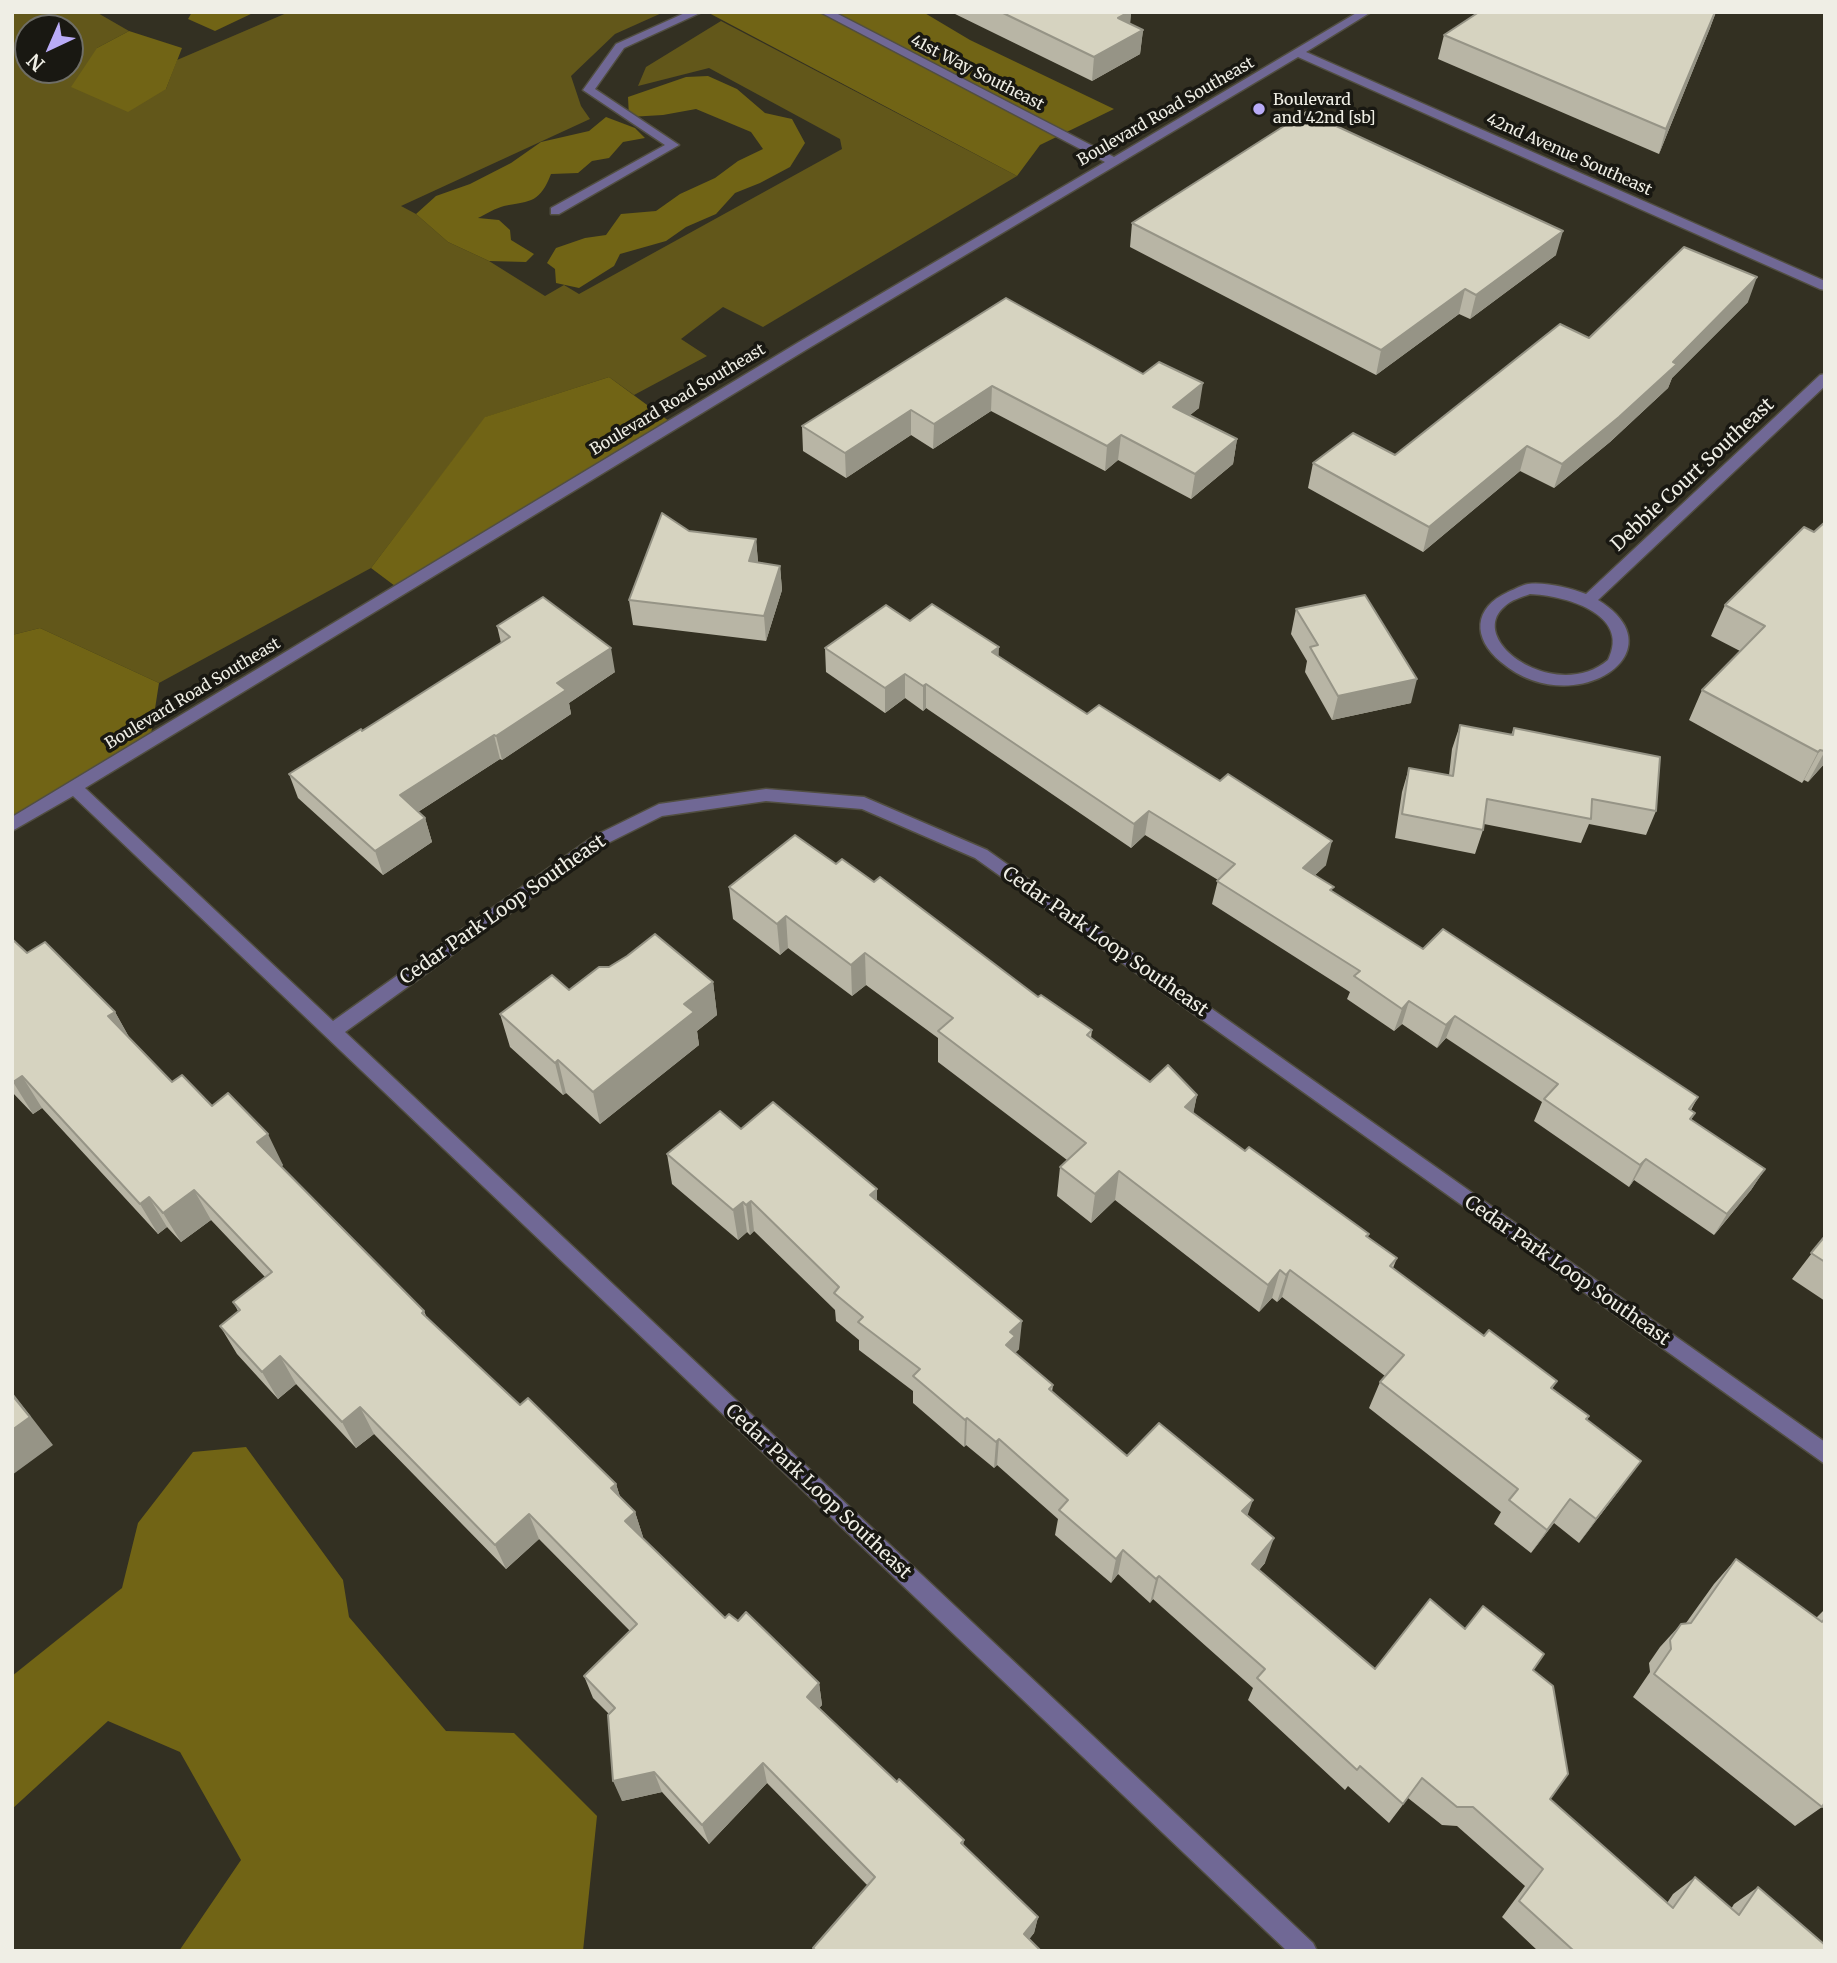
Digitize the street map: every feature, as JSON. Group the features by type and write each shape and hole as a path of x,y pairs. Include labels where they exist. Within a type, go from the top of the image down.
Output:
{"street":[{"path":"555,211 673,145 589,90 620,47 697,12"},
{"name":"41st Way Southeast","path":"825,12 1115,162"},
{"name":"Boulevard Road Southeast","path":"12,825 780,359 1300,54 1366,12"},
{"name":"42nd Avenue Southeast","path":"1300,54 1825,286"},
{"name":"Debbie Court Southeast","path":"1588,601 1825,378"},
{"path":"1528,589 1549,589 1570,593 1588,601 1605,612 1616,625 1622,640 1620,654 1612,666 1598,675 1580,681 1537,677 1517,669 1501,657 1490,643 1486,629 1488,615 1497,603 1510,594 1528,589"},
{"name":"Cedar Park Loop Southeast","path":"74,787 1305,1951"},
{"name":"Cedar Park Loop Southeast","path":"332,1032 600,840 659,810 766,795 864,803 981,853 1825,1454"}],"shaded area":[{"path":"12,12 96,12 129,31 97,48 166,89 177,60 289,12 664,12 615,34 571,76 581,106 590,119 401,206 416,214 448,242 489,261 545,296 564,285 579,294 842,149 840,139 709,68 638,86 646,67 721,21 1017,176 763,327 723,307 681,339 707,356 634,395 609,377 486,417 371,568 159,683 40,628 12,635"},
{"path":"192,12 255,12 215,31 188,19"},
{"path":"707,12 923,12 970,40 1114,109 1040,145 1017,176"},
{"path":"129,31 182,48 166,89 128,112 71,87 73,84 84,84 84,68 97,48"},
{"path":"708,76 737,89 765,113 792,119 805,143 790,167 735,193 716,214 686,227 666,241 620,254 614,266 579,288 556,283 555,269 547,263 556,248 585,238 606,235 621,214 656,211 680,194 715,178 738,161 763,149 751,132 696,109 629,117 628,97 686,77"},
{"path":"606,117 635,128 645,138 623,142 609,158 592,161 578,173 551,174 543,190 534,199 501,207 478,218 499,220 510,230 511,240 534,254 526,262 489,261 448,242 416,214 436,196 470,184 511,163 541,142 589,131"},
{"path":"609,377 673,424 399,589 371,568 485,417"},
{"path":"40,628 159,683 150,741 12,825 12,635"},
{"path":"246,1447 343,1580 349,1617 446,1731 514,1733 597,1816 583,1951 179,1951 241,1860 180,1752 108,1721 12,1809 12,1676 122,1588 138,1523 193,1452"}],"building":[{"path":"1001,12 1129,12 1118,18 1143,30 1094,57"},
{"path":"1479,12 1715,12 1666,129 1444,35"},
{"path":"1306,112 1563,231 1476,295 1465,289 1381,350 1132,223"},
{"path":"1684,247 1757,277 1673,362 1677,364 1562,464 1527,446 1429,527 1313,463 1353,433 1395,455 1560,324 1589,338"},
{"path":"1006,298 1143,374 1159,362 1203,383 1173,407 1237,439 1195,474 1121,435 1107,446 992,386 934,424 911,410 845,453 802,426"},
{"path":"662,513 689,531 756,539 749,561 780,566 764,616 629,600"},
{"path":"1825,522 1825,751 1818,752 1702,690 1765,626 1725,605 1804,527 1814,532"},
{"path":"1365,595 1417,679 1338,696 1310,647 1318,645 1296,609"},
{"path":"543,597 611,648 557,683 566,690 400,795 425,818 375,851 289,774 510,637 497,626"},
{"path":"932,604 999,647 992,652 1087,714 1099,705 1220,781 1228,774 1332,841 1303,868 1334,887 1330,890 1423,949 1443,929 1698,1097 1689,1109 1695,1113 1690,1119 1765,1169 1727,1214 1646,1159 1640,1165 1544,1099 1558,1084 1455,1016 1446,1025 1409,1001 1402,1009 1354,976 1360,971 1217,881 1235,864 1149,811 1134,824 926,684 923,686 905,674 885,688 825,648 886,605 910,621"},
{"path":"1460,725 1513,735 1514,728 1660,757 1656,811 1592,799 1591,819 1487,799 1483,830 1402,814 1409,768 1453,776"},
{"path":"795,835 836,864 842,859 874,882 880,877 1038,997 1041,995 1092,1030 1087,1035 1150,1082 1168,1065 1197,1095 1185,1107 1245,1151 1249,1147 1369,1234 1366,1236 1397,1258 1390,1266 1484,1336 1489,1330 1557,1381 1551,1388 1589,1416 1586,1419 1641,1461 1596,1519 1570,1499 1547,1530 1509,1500 1518,1489 1380,1382 1404,1355 1290,1270 1286,1275 1280,1270 1268,1285 1119,1171 1095,1194 1060,1167 1086,1143 938,1031 953,1018 865,953 851,965 786,916 777,924 729,887"},
{"path":"655,934 713,982 684,1004 694,1012 593,1092 558,1060 555,1063 500,1014 552,975 569,990 599,967 609,967 627,956"},
{"path":"12,939 27,953 45,942 115,1012 108,1016 172,1082 182,1075 212,1106 228,1093 268,1134 257,1142 424,1311 422,1313 520,1405 528,1398 616,1484 611,1488 635,1512 625,1521 725,1618 729,1614 738,1621 746,1612 819,1683 807,1697 897,1782 899,1779 964,1840 961,1843 1038,1917 1024,1934 1041,1951 816,1951 813,1948 875,1877 763,1763 702,1825 654,1772 613,1781 608,1715 615,1708 584,1676 637,1624 529,1514 495,1545 360,1407 342,1422 280,1356 262,1372 220,1326 240,1310 233,1302 272,1272 194,1190 163,1213 149,1197 140,1204 22,1076 12,1082"},
{"path":"773,1102 877,1189 870,1195 1022,1321 1010,1332 1015,1336 1006,1345 1053,1385 1049,1389 1127,1456 1159,1423 1253,1500 1242,1511 1274,1538 1252,1564 1375,1669 1430,1599 1465,1629 1483,1606 1544,1654 1533,1670 1553,1686 1568,1774 1550,1799 1673,1908 1695,1877 1739,1915 1758,1887 1825,1945 1825,1951 1574,1951 1519,1901 1543,1869 1473,1807 1457,1807 1422,1778 1403,1804 1360,1766 1357,1770 1257,1678 1265,1669 1159,1576 1156,1579 1123,1550 1116,1559 1059,1510 1068,1500 999,1439 996,1442 967,1418 965,1420 913,1376 920,1369 858,1322 863,1317 834,1293 839,1287 751,1201 746,1205 743,1202 733,1210 667,1154 720,1111 741,1129"},
{"path":"1825,1236 1825,1262 1811,1253"},
{"path":"12,1395 30,1417 12,1430"},
{"path":"1736,1559 1822,1622 1825,1618 1825,1802 1822,1807 1654,1674 1671,1649 1670,1640 1681,1624 1691,1623"}],"place":[{"name":"Boulevard and 42nd [sb]","path":"1259,109"}]}
